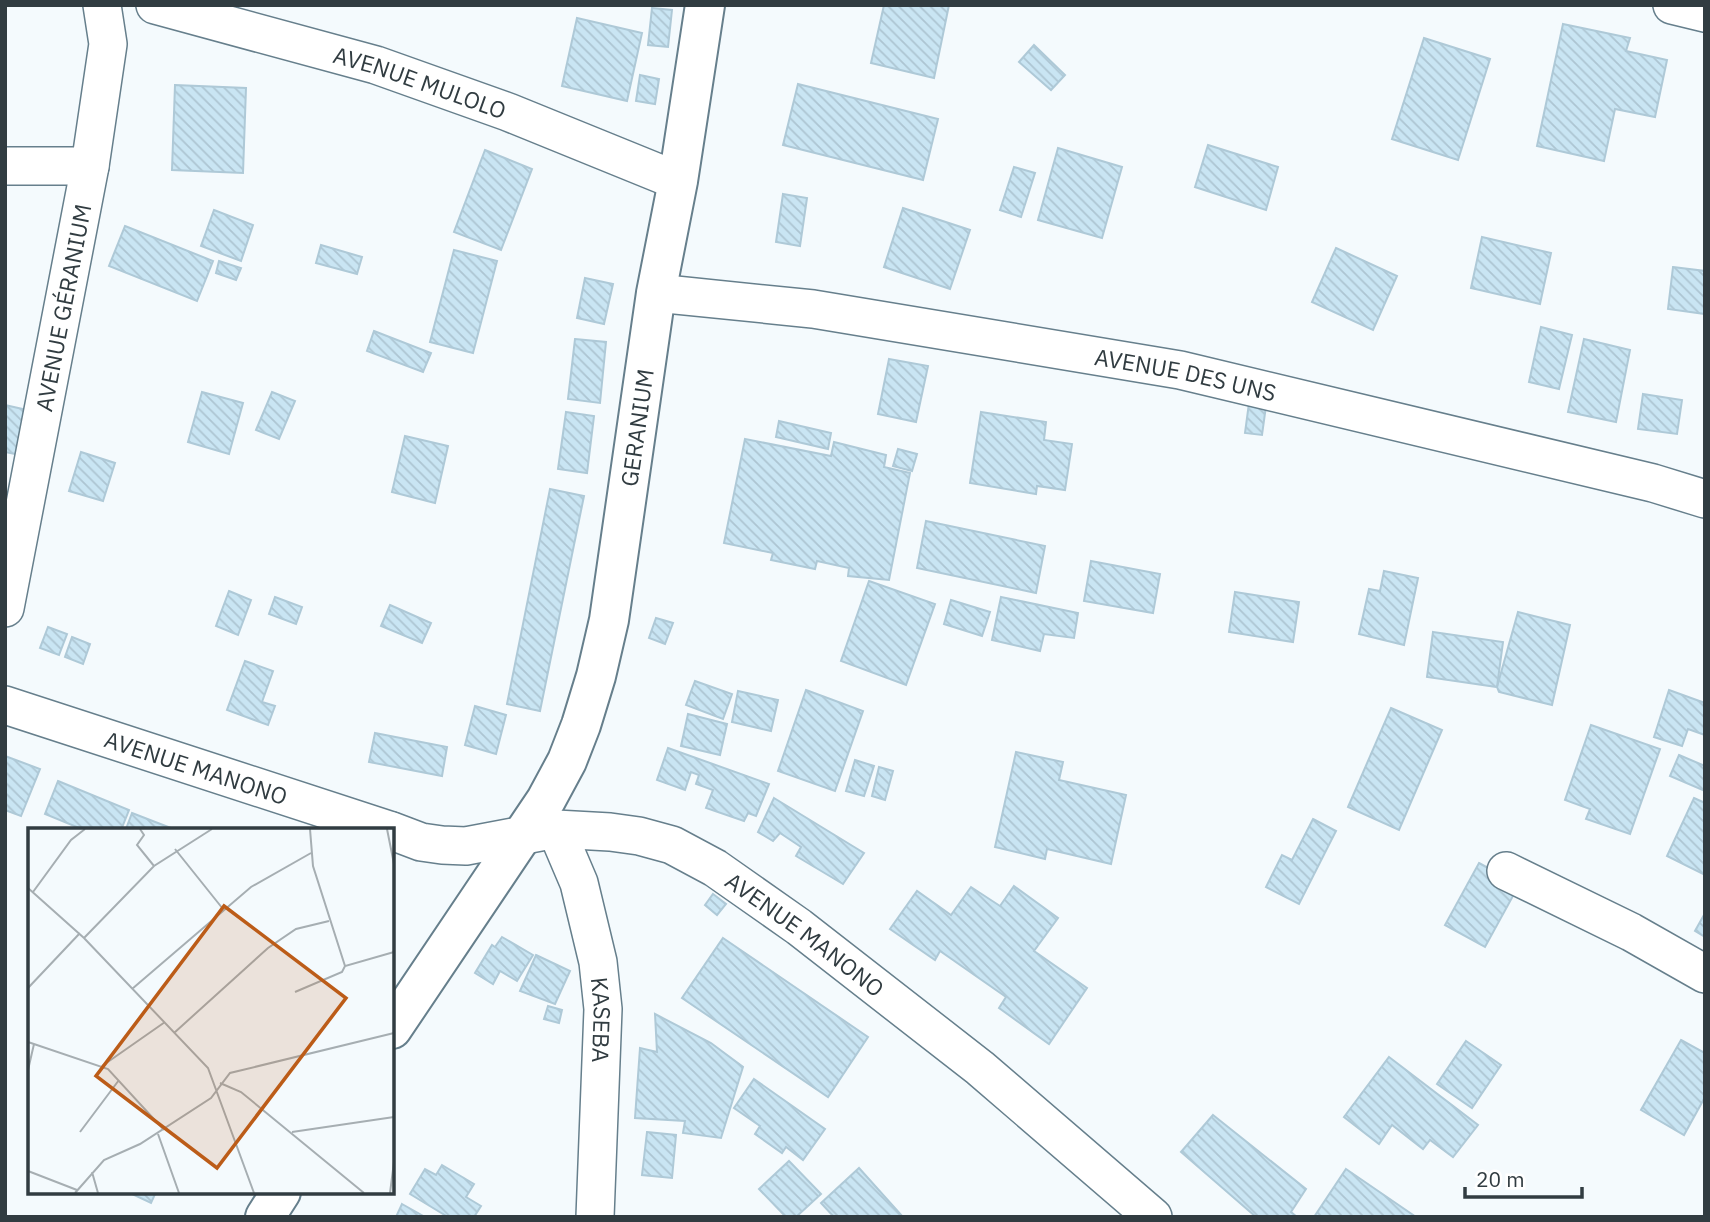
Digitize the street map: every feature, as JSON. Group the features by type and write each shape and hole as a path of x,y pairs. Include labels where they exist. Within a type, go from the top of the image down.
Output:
{"street":[{"name":"AVENUE GÉRANIUM","path":"5,608 90,166 108,44 102,5"},
{"name":"AVENUE MULOLO","path":"155,5 376,65 508,112 678,181"},
{"name":"GERANIUM","path":"394,1026 539,832 546,800 568,761 596,676 608,620 656,293 678,181 705,5"},
{"path":"5,166 90,166"},
{"name":"AVENUE DES UNS","path":"656,293 813,309 1180,370 1653,483 1705,499"},
{"name":"AVENUE MANONO","path":"5,705 381,828"},
{"name":"AVENUE MANONO","path":"394,832 421,842 466,846 539,832 639,836 672,845 715,869 799,927 980,1068 1153,1217"},
{"name":"KASEBA","path":"539,832 579,883 600,974 603,1009 595,1217"},
{"path":"1506,871 1631,932 1705,974"},
{"path":"265,1217 280,1194"}],"building":[{"path":"884,5 949,5 934,78 871,63"},
{"path":"652,8 672,10 668,47 648,45"},
{"path":"577,18 642,33 627,101 562,86"},
{"path":"1563,24 1630,38 1626,51 1667,60 1655,117 1615,109 1604,161 1537,146"},
{"path":"1424,38 1490,59 1458,160 1392,139"},
{"path":"1034,45 1065,75 1051,90 1019,62"},
{"path":"640,75 659,79 655,104 636,101"},
{"path":"798,84 938,119 923,180 783,145"},
{"path":"175,85 246,88 243,173 172,170"},
{"path":"1208,145 1278,167 1266,210 1195,187"},
{"path":"1058,148 1122,167 1102,238 1038,220"},
{"path":"485,150 532,169 501,250 454,232"},
{"path":"1014,167 1035,173 1021,217 1000,210"},
{"path":"783,194 807,198 800,246 776,242"},
{"path":"903,208 970,230 950,289 884,267"},
{"path":"214,210 253,225 241,261 201,246"},
{"path":"125,226 213,261 197,301 109,266"},
{"path":"1482,237 1551,253 1540,304 1471,288"},
{"path":"321,245 362,257 357,274 316,263"},
{"path":"1336,248 1397,276 1373,330 1312,302"},
{"path":"454,250 497,261 473,353 430,342"},
{"path":"219,261 241,268 236,280 216,273"},
{"path":"1673,267 1705,271 1705,314 1668,309"},
{"path":"585,278 613,284 604,324 577,318"},
{"path":"1541,327 1572,335 1559,389 1529,382"},
{"path":"374,331 431,353 423,372 367,351"},
{"path":"575,339 606,342 600,403 568,399"},
{"path":"1584,339 1630,350 1616,422 1568,412"},
{"path":"889,359 928,366 916,422 878,414"},
{"path":"202,392 243,403 229,454 188,442"},
{"path":"272,392 295,401 279,439 256,430"},
{"path":"1643,394 1682,400 1677,434 1638,429"},
{"path":"1249,403 1266,406 1262,435 1245,433"},
{"path":"5,405 36,412 25,456 5,452"},
{"path":"566,412 594,416 587,473 558,469"},
{"path":"981,412 1046,422 1044,440 1072,444 1065,490 1037,486 1036,494 970,483"},
{"path":"779,421 831,433 828,449 776,437"},
{"path":"405,436 448,446 435,503 392,492"},
{"path":"745,439 831,456 834,442 886,455 884,467 910,473 889,580 848,576 849,568 817,561 815,569 771,560 773,553 724,543"},
{"path":"898,449 917,454 912,471 893,466"},
{"path":"81,452 115,463 103,501 69,491"},
{"path":"550,489 584,496 540,711 507,704"},
{"path":"926,521 1045,546 1036,593 917,568"},
{"path":"1091,561 1160,574 1153,613 1084,601"},
{"path":"1384,571 1418,578 1404,645 1359,634 1369,589 1380,591"},
{"path":"869,581 935,604 906,685 841,661"},
{"path":"229,591 251,600 238,635 216,626"},
{"path":"1235,592 1299,602 1293,642 1229,632"},
{"path":"275,597 302,607 296,624 269,614"},
{"path":"1001,597 1078,613 1074,638 1044,634 1040,651 992,640"},
{"path":"951,600 990,612 982,636 944,624"},
{"path":"390,605 431,623 422,643 381,626"},
{"path":"1518,612 1570,625 1552,705 1499,692 1497,687"},
{"path":"656,618 673,623 665,644 649,638"},
{"path":"48,627 67,634 59,655 40,648"},
{"path":"1433,632 1503,642 1497,687 1427,677"},
{"path":"72,637 90,644 83,664 65,657"},
{"path":"245,661 273,671 262,702 275,706 268,725 227,710"},
{"path":"695,681 732,694 723,719 686,705"},
{"path":"806,690 863,711 835,791 778,771"},
{"path":"1669,690 1705,703 1705,735 1688,729 1682,746 1654,737"},
{"path":"738,691 778,700 771,731 732,722"},
{"path":"475,706 506,715 496,754 465,745"},
{"path":"1391,708 1442,730 1399,830 1348,807"},
{"path":"688,714 727,724 720,755 681,746"},
{"path":"1591,725 1660,749 1630,834 1586,819 1590,809 1565,800"},
{"path":"375,733 447,747 442,776 369,762"},
{"path":"668,748 769,784 756,816 748,813 744,821 706,808 713,790 696,784 699,775 691,772 685,790 657,780"},
{"path":"1016,752 1063,762 1059,780 1126,795 1111,864 1047,849 1045,859 995,847"},
{"path":"1679,755 1705,766 1705,791 1670,776"},
{"path":"5,756 40,769 21,816 5,810"},
{"path":"855,760 874,766 864,796 846,791"},
{"path":"879,767 893,771 885,800 872,796"},
{"path":"58,781 129,810 122,828 79,828 45,814"},
{"path":"774,798 864,853 843,884 796,856 801,847 780,833 773,841 758,832"},
{"path":"1694,798 1705,803 1705,875 1667,856"},
{"path":"132,813 171,828 126,828"},
{"path":"1313,819 1336,831 1299,904 1266,887 1282,855 1292,860"},
{"path":"1479,863 1519,885 1485,947 1445,925"},
{"path":"1014,886 1058,918 1034,951 1087,988 1049,1044 999,1008 1006,997 940,951 935,960 890,929 917,891 951,915 971,887 1000,906"},
{"path":"713,894 726,904 717,915 705,905"},
{"path":"1705,913 1705,937 1695,931"},
{"path":"502,937 533,955 517,981 500,971 493,984 475,973 492,945 495,947"},
{"path":"723,938 868,1037 828,1097 682,998"},
{"path":"536,955 570,971 555,1004 520,991"},
{"path":"548,1006 562,1010 559,1023 544,1019"},
{"path":"655,1014 711,1043 743,1067 721,1138 683,1133 685,1121 635,1118 640,1048 657,1052"},
{"path":"1681,1040 1705,1053 1705,1097 1684,1135 1641,1110"},
{"path":"1466,1041 1501,1065 1472,1108 1437,1084"},
{"path":"1389,1057 1478,1125 1453,1157 1430,1140 1423,1149 1392,1125 1379,1144 1344,1117"},
{"path":"754,1079 825,1129 803,1160 786,1147 782,1153 755,1134 760,1126 734,1108"},
{"path":"1213,1115 1306,1189 1291,1212 1297,1217 1256,1217 1181,1152"},
{"path":"647,1132 676,1135 672,1178 642,1175"},
{"path":"789,1161 821,1194 796,1217 786,1217 759,1189"},
{"path":"442,1165 474,1184 466,1197 481,1206 474,1217 448,1217 410,1194 425,1169 436,1175"},
{"path":"859,1168 903,1217 834,1217 821,1203"},
{"path":"1346,1169 1416,1217 1314,1217"},
{"path":"132,1194 155,1194 151,1203"},
{"path":"402,1204 425,1217 396,1217"}]}
